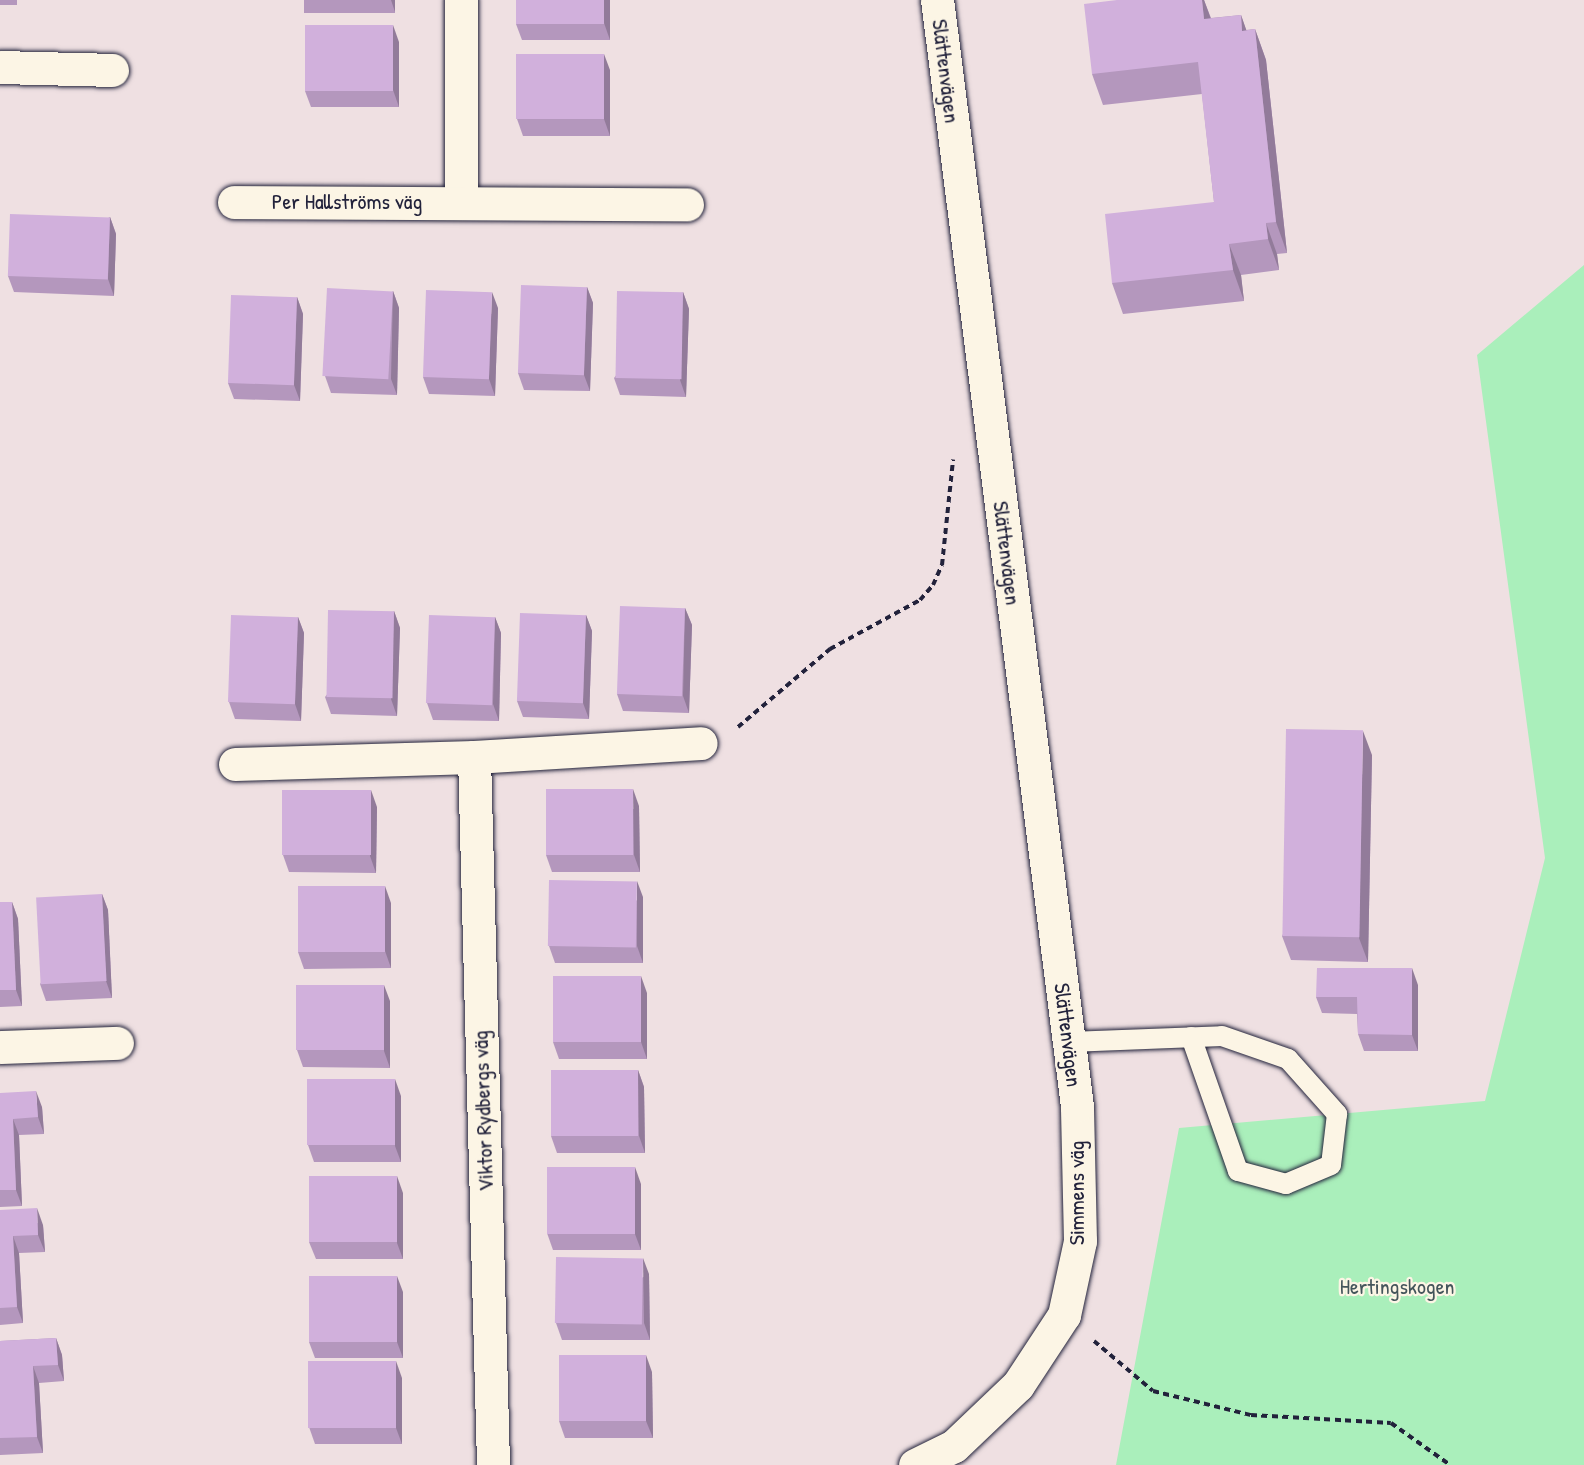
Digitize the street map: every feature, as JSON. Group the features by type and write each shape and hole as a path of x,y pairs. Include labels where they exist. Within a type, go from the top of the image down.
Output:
{"street":[{"path":"461,0 461,203"},
{"name":"Slättenvägen","path":"937,0 1077,1106"},
{"path":"0,67 112,70"},
{"name":"Per Hallströms väg","path":"234,202 687,204"},
{"path":"235,764 474,757 701,742"},
{"name":"Viktor Rydbergs väg","path":"474,757 493,1465"},
{"path":"0,1047 117,1043"},
{"name":"Simmens väg","path":"915,1465 954,1446 1018,1386 1064,1315 1080,1241 1077,1106"}],"lane":[{"path":"1069,1042 1191,1037 1222,1036 1288,1059 1337,1114 1331,1165 1286,1184 1238,1171 1191,1037"}],"path":[{"path":"701,742 741,725 830,648 920,600 933,585 944,555 953,454"},
{"path":"1064,1315 1153,1391 1251,1415 1391,1423 1450,1465"}],"green space":[{"name":"Hertingskogen","path":"1584,265 1584,1465 1116,1465 1179,1128 1485,1101 1545,858 1477,355"}],"building":[{"path":"516,0 604,0 604,24 516,24"},
{"path":"1117,0 1202,0 1204,19 1241,15 1242,31 1255,29 1276,222 1266,223 1268,239 1229,244 1233,270 1112,283 1105,214 1214,202 1198,62 1092,74 1084,4"},
{"path":"305,25 393,25 393,91 305,91"},
{"path":"516,54 604,54 604,119 516,119"},
{"path":"10,214 110,217 108,279 8,276"},
{"path":"521,285 587,287 584,375 518,373"},
{"path":"327,288 393,291 388,379 322,376"},
{"path":"426,290 492,292 489,379 423,377"},
{"path":"617,291 683,292 681,379 615,378"},
{"path":"231,295 297,297 294,385 228,383"},
{"path":"620,606 685,608 682,696 617,694"},
{"path":"328,610 394,611 392,698 326,697"},
{"path":"520,613 586,615 583,703 517,701"},
{"path":"231,615 298,617 295,704 228,702"},
{"path":"429,615 495,617 492,705 426,703"},
{"path":"1286,729 1363,730 1359,937 1282,936"},
{"path":"546,789 633,789 633,855 546,855"},
{"path":"282,790 371,790 371,855 282,855"},
{"path":"549,880 637,882 636,948 548,946"},
{"path":"298,886 385,886 385,952 298,952"},
{"path":"102,894 107,981 41,984 36,897"},
{"path":"0,902 12,902 16,990 0,990"},
{"path":"1317,968 1412,968 1412,1035 1358,1034 1357,997 1316,997"},
{"path":"553,976 641,976 641,1042 553,1042"},
{"path":"296,985 384,985 384,1050 296,1050"},
{"path":"551,1070 638,1070 638,1136 551,1136"},
{"path":"307,1079 395,1079 395,1145 307,1145"},
{"path":"36,1091 38,1117 13,1119 16,1190 0,1190 0,1093"},
{"path":"547,1167 635,1167 635,1234 547,1234"},
{"path":"309,1176 397,1176 397,1242 309,1242"},
{"path":"37,1208 38,1235 13,1236 17,1307 0,1308 0,1210"},
{"path":"556,1257 643,1259 642,1325 555,1323"},
{"path":"309,1276 397,1276 397,1342 309,1342"},
{"path":"56,1338 58,1365 33,1366 37,1437 0,1438 0,1341"},
{"path":"559,1355 646,1355 646,1421 559,1421"},
{"path":"308,1361 396,1361 396,1428 308,1428"}]}
